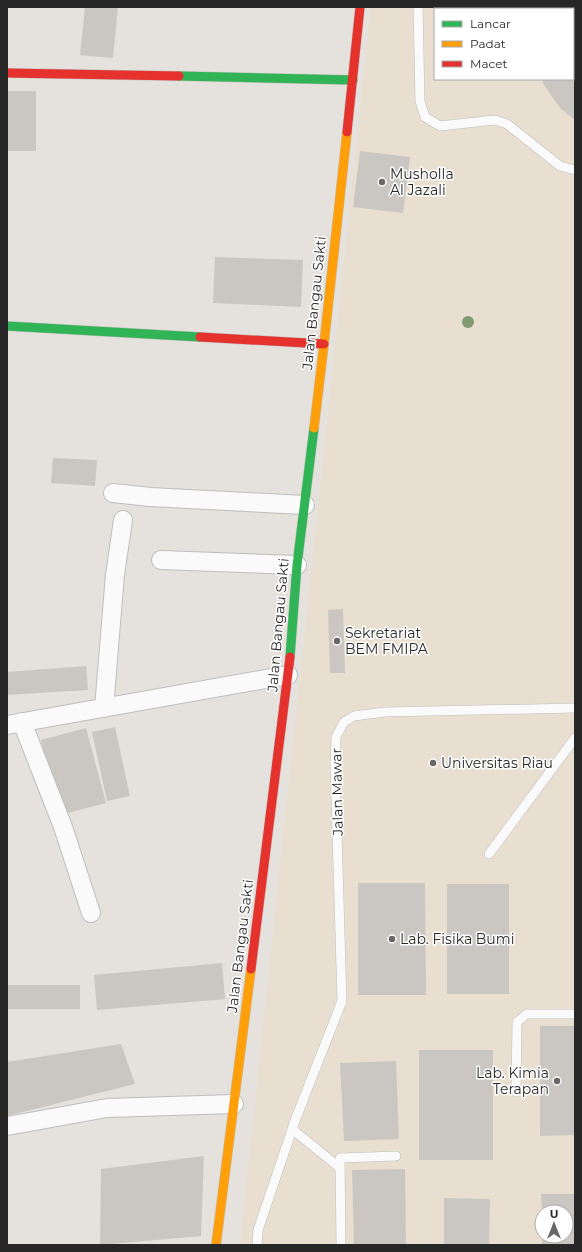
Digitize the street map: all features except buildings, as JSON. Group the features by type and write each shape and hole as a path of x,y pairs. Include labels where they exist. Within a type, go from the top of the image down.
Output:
{"street":[{"name":"Jalan Bangau Sakti","path":"216,1245 288,675 298,565 324,344 360,7"},
{"path":"7,73 353,80"},
{"path":"7,326 324,344"},
{"path":"113,494 305,505"},
{"path":"104,708 115,575 123,520"},
{"path":"161,560 298,565"},
{"path":"91,913 62,827 14,724 288,675"},
{"path":"7,1126 107,1108 234,1104"}],"lane":[{"path":"418,7 420,101 425,117 440,126 495,120 507,124 560,166 575,170"},
{"name":"Jalan Mawar","path":"292,1129 342,1001 335,766 336,736 344,722 354,716 385,712 575,708"},
{"path":"489,854 575,738"},
{"path":"516,1092 517,1022 527,1014 575,1014"},
{"path":"257,1245 258,1230 292,1129 340,1168"},
{"path":"341,1245 340,1158 396,1156"}],"shaded area":[{"name":"Universitas Riau","path":"371,7 575,7 575,1245 240,1245"}],"traffic: fast":[{"path":"179,76 353,80"},
{"path":"7,326 200,337"},
{"path":"290,657 297,565 314,428"}],"traffic: slow":[{"path":"314,428 347,132"},
{"path":"216,1245 251,969"}],"traffic: jam":[{"path":"347,132 360,7"},
{"path":"7,73 179,76"},
{"path":"200,337 324,344"},
{"path":"251,969 290,657"}],"place":[{"name":"Musholla Al Jazali","path":"382,182"},
{"name":"Sekretariat BEM FMIPA","path":"337,641"},
{"name":"Universitas Riau","path":"433,763"},
{"name":"Lab. Fisika Bumi","path":"392,939"},
{"name":"Lab. Kimia Terapan","path":"557,1081"}]}
